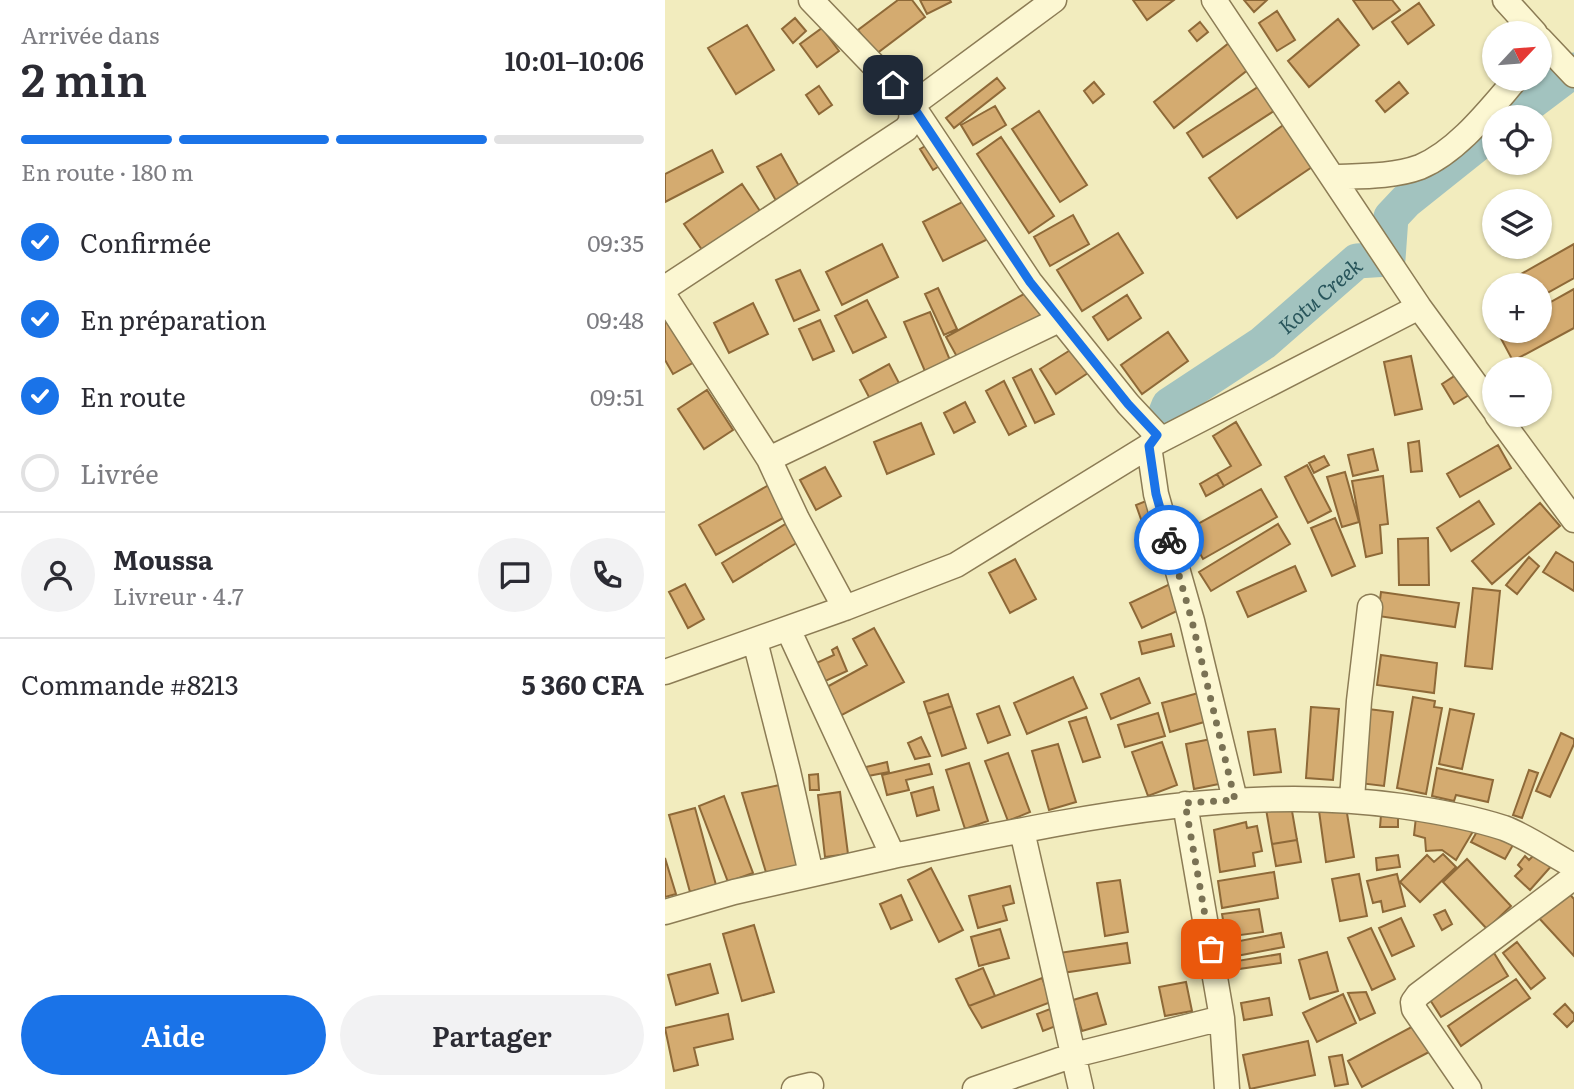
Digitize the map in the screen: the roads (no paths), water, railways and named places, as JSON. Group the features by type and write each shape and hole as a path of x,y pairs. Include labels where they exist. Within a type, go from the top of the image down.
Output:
{"street":[{"path":"811,0 912,105 1030,282 1128,404 1157,435 1149,446 1156,494 1192,621 1235,800"},
{"path":"912,105 1055,0"},
{"path":"1215,0 1419,307 1482,394"},
{"path":"1505,0 1522,21"},
{"path":"1552,54 1574,75"},
{"path":"1333,177 1383,175 1420,166 1447,150 1474,127 1506,91"},
{"path":"665,288 906,129 911,122 912,105"},
{"path":"665,297 769,458 797,519 845,608"},
{"path":"665,672 956,565 1149,446 1419,307"},
{"path":"769,458 1059,320"},
{"path":"1506,427 1574,520"},
{"path":"1352,799 1359,701 1370,607"},
{"path":"788,629 893,856"},
{"path":"755,641 811,874"},
{"path":"665,912 734,892 893,856 1119,813 1185,803 1235,800 1352,799 1448,813 1506,829 1574,866"},
{"path":"1185,803 1222,1018 1227,1089"},
{"path":"1022,831 1081,1089"},
{"path":"1469,1089 1414,1009 1413,1002 1418,995 1574,877"},
{"path":"975,1089 1074,1055 1222,1018"}],"waterway":[{"name":"Kotu Creek","path":"1528,105 1574,70"},
{"name":"Kotu Creek","path":"1157,435 1169,405 1263,343 1357,261 1388,259 1391,217 1406,201 1482,140"}]}
